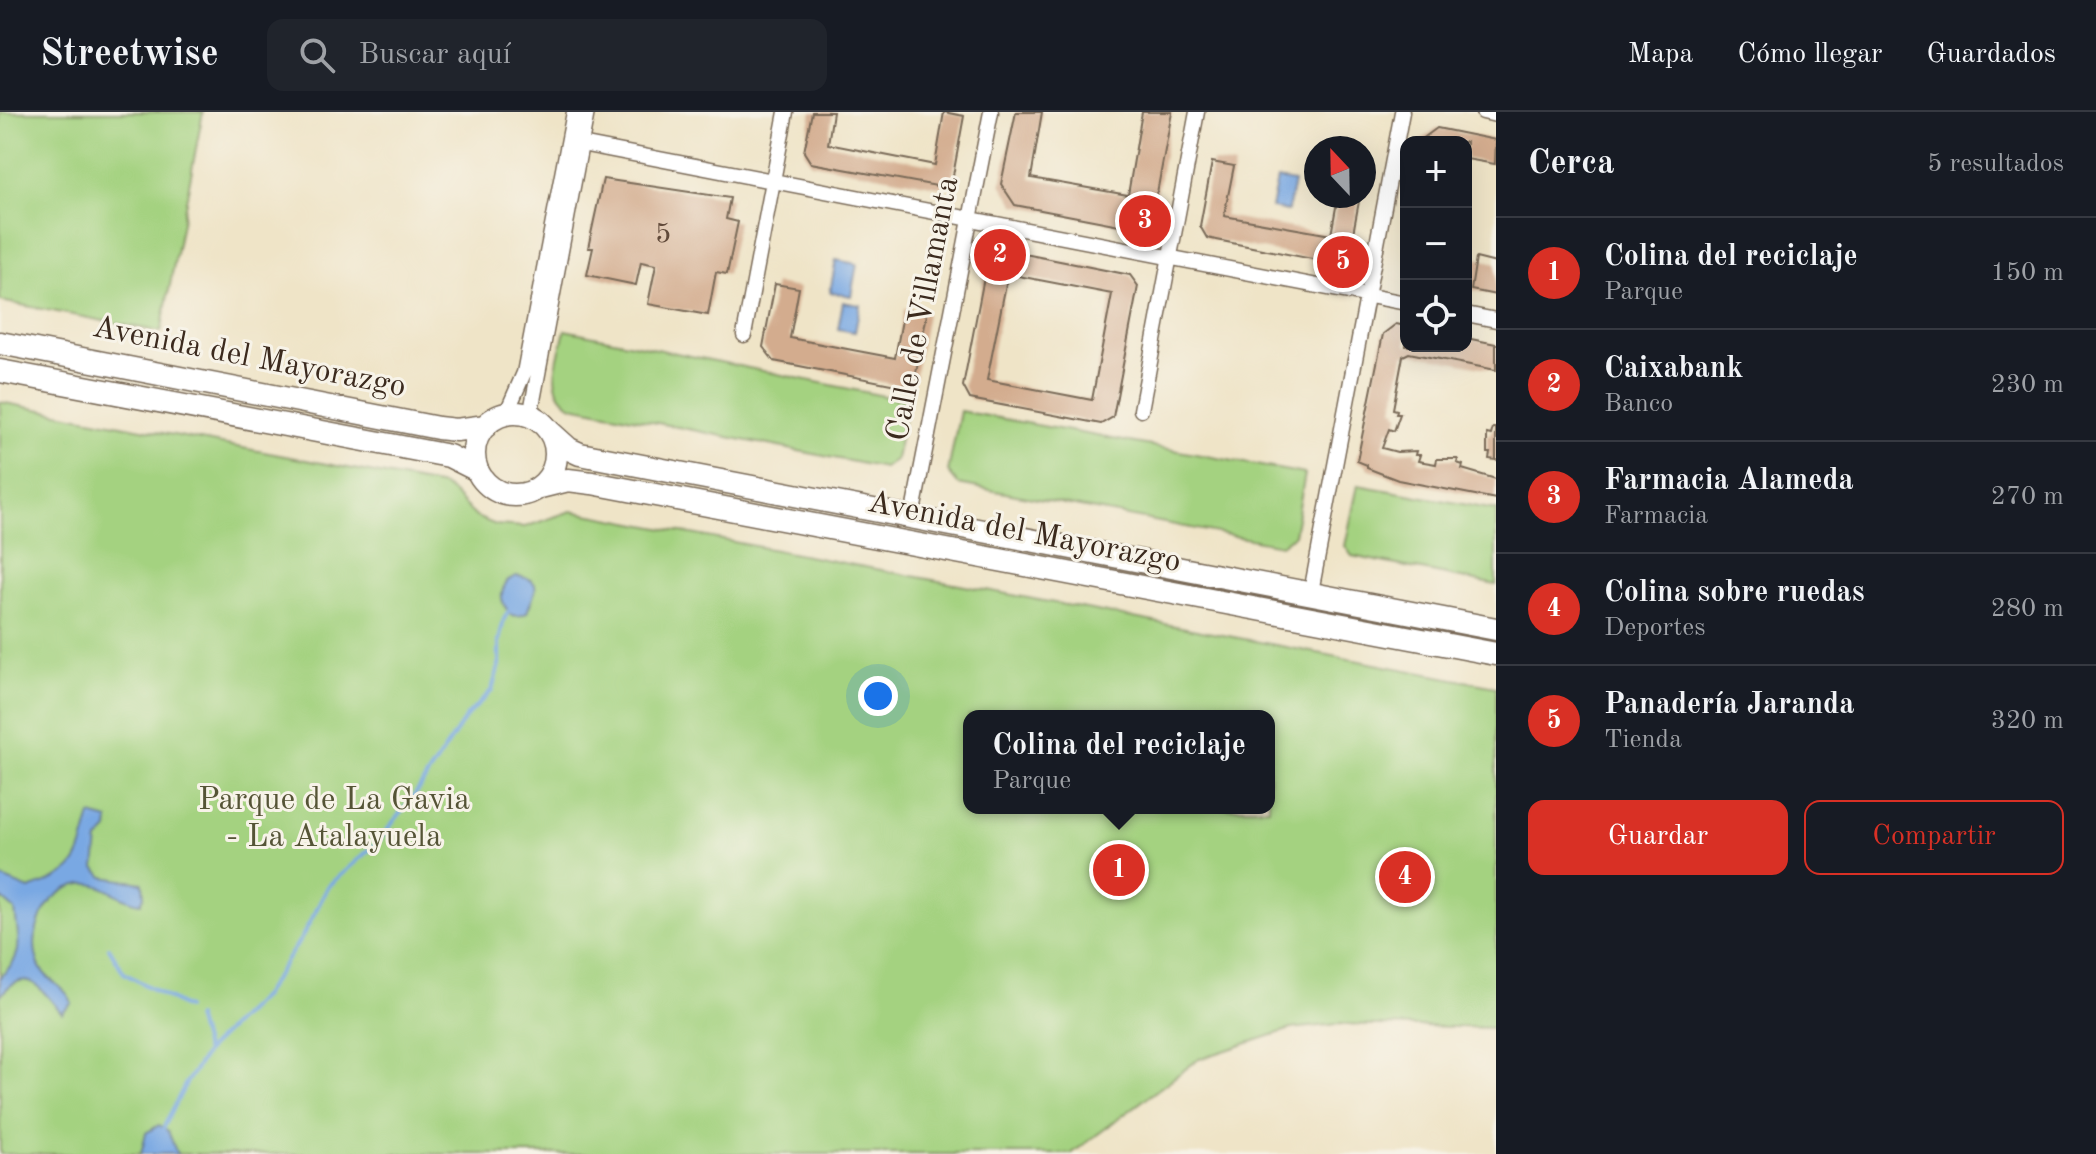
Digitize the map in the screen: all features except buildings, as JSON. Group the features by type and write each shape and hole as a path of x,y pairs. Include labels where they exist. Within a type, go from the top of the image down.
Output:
{"main road":[{"name":"Avenida del Mayorazgo","path":"0,343 438,428 456,430 486,426"},
{"name":"Avenida del Mayorazgo","path":"0,371 449,456 477,470"},
{"path":"520,413 541,424 555,445 556,460 552,472 540,487 521,495 507,495 484,482 477,470 475,447 486,426 506,414 520,413"},
{"name":"Avenida del Mayorazgo","path":"541,424 569,449 580,454 1496,629"},
{"name":"Avenida del Mayorazgo","path":"540,487 576,480 1496,654"}],"street":[{"path":"506,414 524,373 574,112"},
{"path":"541,424 533,401 587,112"},
{"path":"744,335 786,112"},
{"name":"Calle de Villamanta","path":"912,517 991,112"},
{"path":"1141,410 1197,112"},
{"path":"1311,592 1402,112"},
{"path":"1483,112 1496,115"},
{"path":"581,144 1400,302"},
{"path":"1472,315 1496,320"}],"green space":[{"path":"0,112 203,112 161,332 0,301"},
{"path":"565,330 908,401 896,459 884,468 572,406 563,398 555,381"},
{"name":"Parque de La Gavia - La Atalayuela","path":"0,402 443,486 476,517 496,525 525,527 571,511 1496,687 1496,1028 1338,1024 1291,1029 1199,1059 1071,1154 0,1154"},
{"path":"960,411 1305,474 1294,535 1281,545 958,484 948,472"},
{"path":"1358,485 1496,510 1496,585 1352,556 1345,546"}],"water":[{"path":"1277,179 1294,182 1288,211 1271,208"},
{"path":"836,260 857,264 851,296 830,292"},
{"path":"843,302 860,305 855,332 838,329"},
{"path":"516,576 526,578 535,585 527,613 519,616 511,615 502,598 508,580"},
{"path":"91,815 109,820 108,830 98,840 95,868 103,877 143,883 141,903 90,884 69,888 58,895 42,915 37,928 36,954 43,972 66,993 72,1003 62,1013 41,989 26,981 18,981 0,996 0,977 14,961 18,939 15,910 0,897 0,877 29,889 68,871 79,855"},
{"path":"159,1125 168,1131 177,1154 141,1154 146,1133"}],"waterway":[{"path":"161,1133 186,1083 210,1047 263,996 302,937 329,885 376,844 416,793 466,717 492,690 499,665 499,641 504,619 511,608"},
{"path":"109,948 124,973 186,1008"},
{"path":"196,1017 206,1053"}],"place":[{"name":"Farmacia Alameda","path":"1145,221"},
{"name":"Caixabank","path":"1000,255"},
{"name":"Panadería Jaranda","path":"1343,262"},
{"name":"Colina del reciclaje","path":"1119,870"},
{"name":"Colina sobre ruedas","path":"1405,877"}]}
